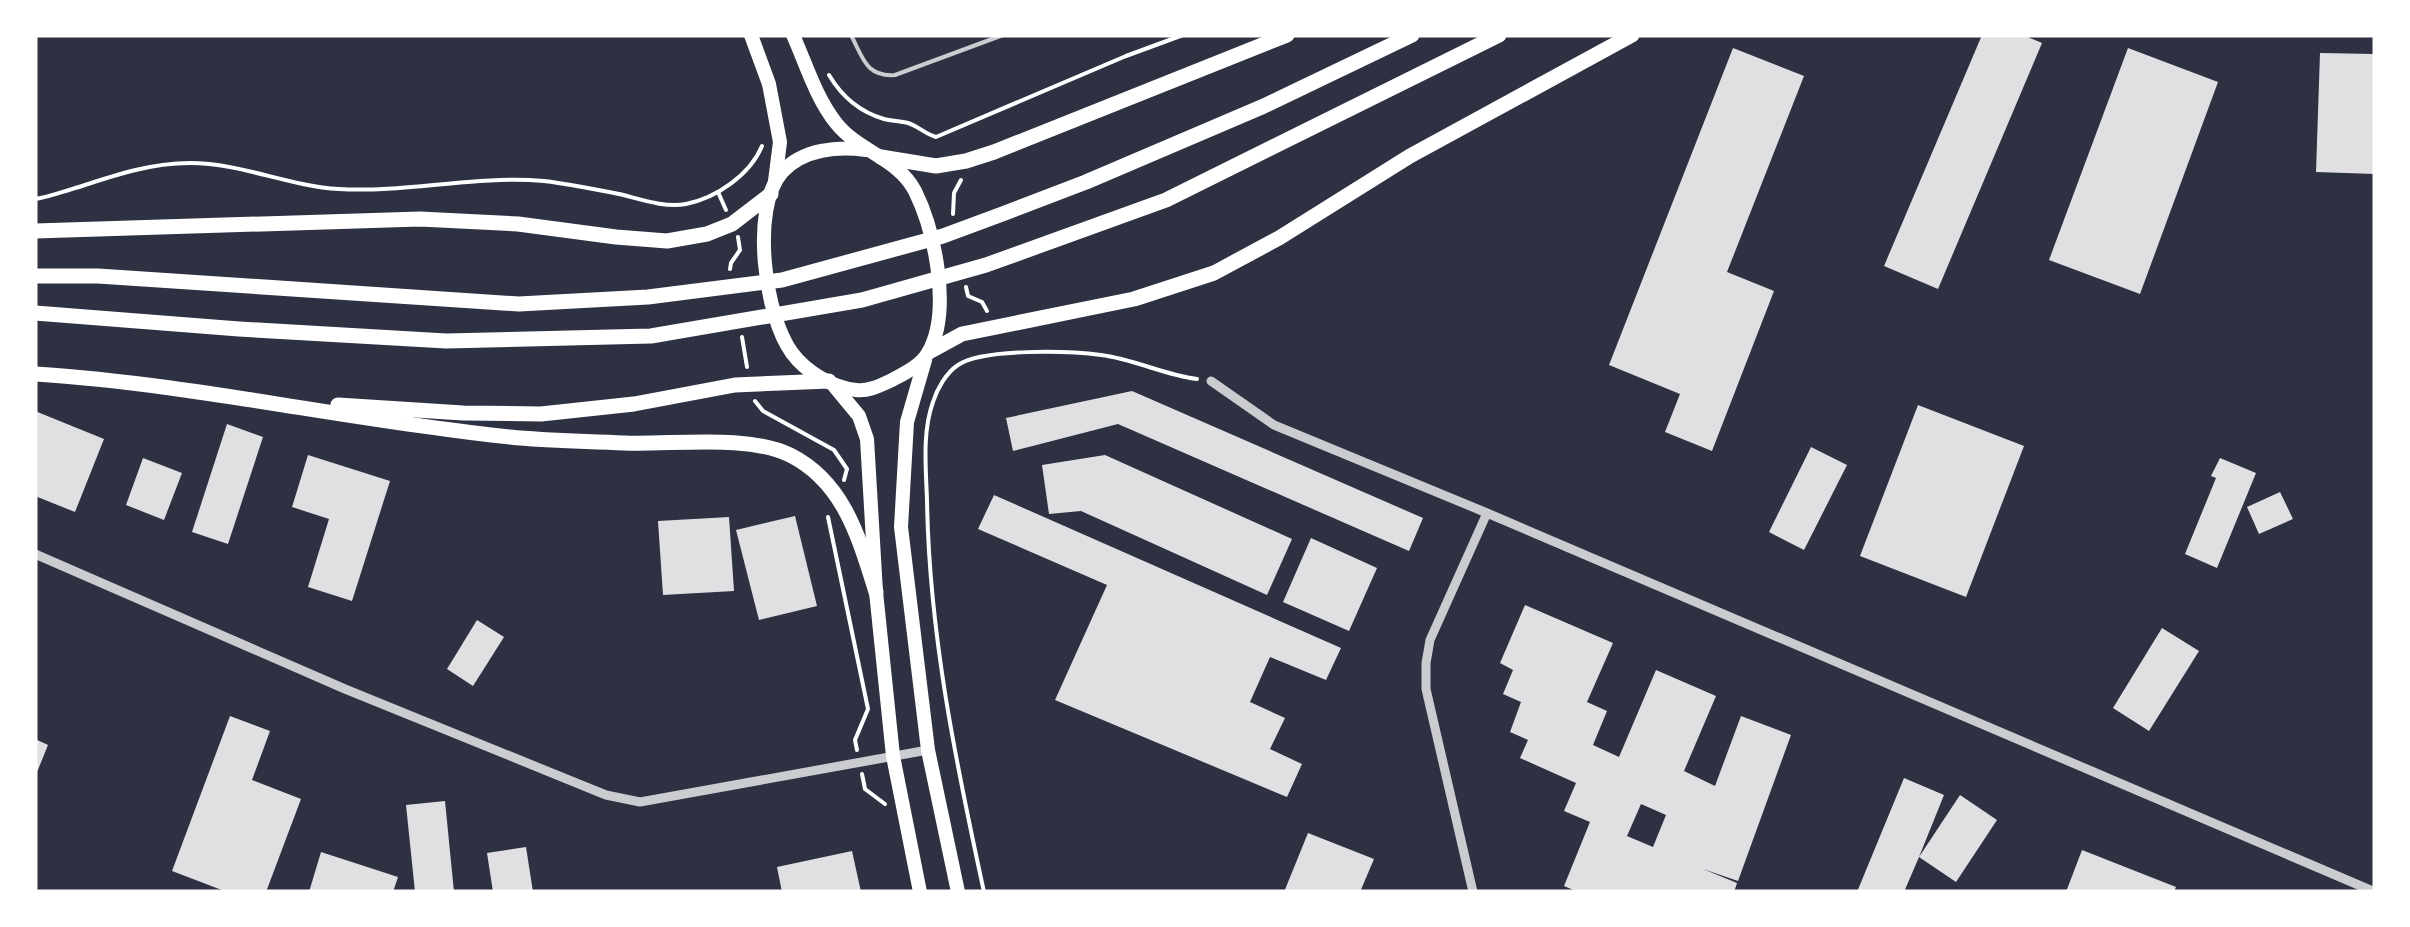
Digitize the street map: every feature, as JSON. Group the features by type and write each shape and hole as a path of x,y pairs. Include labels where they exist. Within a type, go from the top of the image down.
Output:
{"highway":[{"path":"874,154 936,166 966,161 1287,35"},
{"path":"35,276 98,276 519,304 648,297 782,280 943,236 1005,214 1264,106 1412,35"},
{"path":"35,314 446,341 651,336 735,329 862,300 1033,249 1166,200 1499,35"},
{"path":"927,353 962,334 1134,300 1214,273 1410,156 1632,35"},
{"path":"35,232 420,219 518,224 667,240 707,234 732,224 773,188"},
{"path":"35,374 512,437 770,447 815,471 828,484 850,517 876,592"},
{"path":"235,398 463,413 541,414 634,404 751,384 830,382"}],"main road":[{"path":"751,35 769,84 780,142 764,220 764,259 769,294 782,336 792,354 818,377 854,390 868,389 908,372 927,353"},
{"path":"793,35 837,125 902,172 914,189 931,238 939,308 936,331 907,422 901,527 928,750 954,872 954,892"},
{"path":"773,188 790,166 818,152 837,148 874,154"},
{"path":"830,382 855,408 866,431 876,592 893,756 920,892"}],"street":[{"path":"1211,381 1274,425 2375,892"},
{"path":"1473,892 1426,689 1426,663 1430,640 1487,513"},
{"path":"35,554 345,689 606,794 640,802 928,750"}],"lane":[{"path":"851,35 868,67 880,76 896,76 1004,35"}],"path":[{"path":"828,73 844,96 867,112 913,125 932,136 948,133 1183,35"},
{"path":"35,199 131,171 188,163 214,164 334,188 542,181 678,205 718,192 746,170 758,154"},
{"path":"718,192 741,246 730,265 728,285"},
{"path":"735,329 760,410 824,443 841,457 847,469 845,479 841,484 828,484"},
{"path":"984,892 955,761 928,550 926,450 932,405 941,383 958,365 977,357 1052,352 1102,355 1211,381"},
{"path":"827,514 868,709 856,740 865,789 885,803"}],"building":[{"path":"1982,35 2023,35 2042,43 1938,289 1884,266"},
{"path":"1733,48 1804,76 1727,272 1774,291 1712,451 1665,432 1680,394 1609,365"},
{"path":"2128,48 2218,82 2140,294 2049,260"},
{"path":"2320,53 2375,54 2375,174 2316,172"},
{"path":"1132,391 1423,518 1409,551 1118,424 1013,451 1006,418"},
{"path":"1918,405 2024,446 1966,597 1860,556"},
{"path":"35,411 104,439 75,512 35,496"},
{"path":"227,424 263,437 228,544 192,532"},
{"path":"1811,447 1847,465 1804,550 1769,532"},
{"path":"308,455 390,481 352,601 308,587 329,519 292,507"},
{"path":"1105,455 1292,539 1267,595 1081,511 1049,514 1042,465"},
{"path":"143,458 182,473 164,520 126,505"},
{"path":"2220,458 2256,473 2217,568 2185,554 2216,478 2211,476"},
{"path":"2280,492 2293,519 2259,534 2247,507"},
{"path":"994,495 1341,648 1326,680 1270,657 1250,702 1285,718 1270,749 1302,764 1287,797 1055,700 1107,585 978,529"},
{"path":"795,516 817,606 759,620 736,530"},
{"path":"729,517 734,591 663,595 658,521"},
{"path":"1311,538 1377,568 1349,631 1283,602"},
{"path":"1525,605 1613,643 1587,702 1607,711 1593,745 1619,757 1656,670 1716,696 1684,771 1715,786 1741,716 1791,735 1738,881 1703,869 1737,883 1734,892 1578,892 1564,886 1590,822 1564,811 1576,783 1520,758 1528,740 1510,732 1521,702 1503,694 1513,670 1500,663","holes":["1641,804 1666,815 1653,847 1627,836"]},
{"path":"477,620 504,637 473,686 447,669"},
{"path":"2162,628 2199,651 2149,731 2113,708"},
{"path":"230,716 270,731 252,780 301,799 266,892 227,892 172,871"},
{"path":"35,739 48,745 35,777"},
{"path":"1904,778 1944,795 1919,857 1904,892 1857,892"},
{"path":"1960,795 1997,820 1956,882 1919,857"},
{"path":"445,801 454,892 415,892 406,805"},
{"path":"1308,833 1374,859 1360,892 1284,892"},
{"path":"526,847 533,892 493,892 487,853"},
{"path":"2082,850 2176,887 2174,892 2066,892"},
{"path":"852,851 861,892 782,892 777,867"},
{"path":"321,852 398,877 393,892 309,892"}]}
